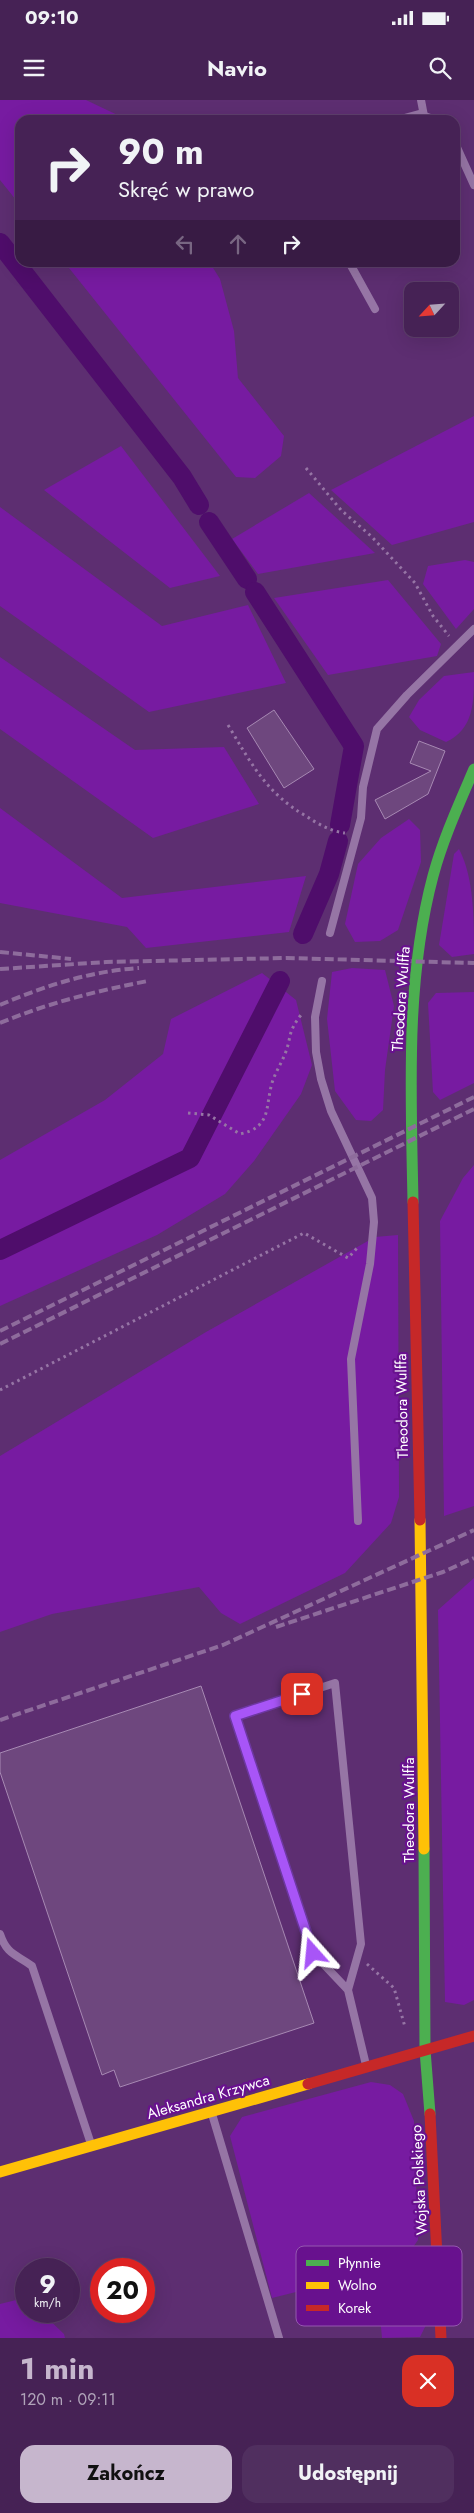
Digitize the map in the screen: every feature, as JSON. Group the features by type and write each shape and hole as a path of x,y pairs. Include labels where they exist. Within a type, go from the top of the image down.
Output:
{"street":[{"name":"Theodora Wulffa","path":"425,2050 420,1524 411,1074 415,988 422,927 433,877 449,828 474,769"},
{"name":"Aleksandra Krzywca","path":"0,2172 474,2036"},
{"name":"Wojska Polskiego","path":"425,2050 434,2167 437,2246"}],"lane":[{"path":"421,100 424,115"},
{"path":"460,154 474,184"},
{"path":"352,267 375,309"},
{"path":"330,934 361,818 363,787 377,729 407,695 474,629"},
{"path":"322,981 315,1017 316,1052 321,1079 331,1111 372,1198 374,1231 370,1264 351,1359 358,1521"},
{"path":"348,1990 361,1944 335,1683 235,1716 313,1953 348,1990 367,2067"},
{"path":"0,1934 10,1954 32,1966 91,2146"},
{"path":"211,2112 279,2338"}],"path":[{"path":"306,468 341,510 371,536 415,583 433,616 457,646"},
{"path":"228,725 257,772 277,797 321,826 337,832 356,834"},
{"path":"188,1113 209,1115 240,1134 253,1131 267,1116 272,1083 286,1052 290,1029 304,1012 318,1003"},
{"path":"0,1390 304,1233 348,1258 374,1231"},
{"path":"358,1956 394,1988 403,2024 408,2030"}],"shaded area":[{"path":"0,100 86,100 118,115 15,115 15,199 0,180"},
{"path":"68,267 212,267 220,279 234,331 238,378 284,436 281,456 255,478 236,477"},
{"path":"474,416 474,522 392,545 331,490"},
{"path":"121,446 220,576 170,588 44,490"},
{"path":"309,493 375,553 258,574 232,539"},
{"path":"0,507 162,626 248,605 286,683 149,712 0,606"},
{"path":"465,560 474,562 474,609 456,629 423,584 428,566"},
{"path":"388,580 441,644 437,656 328,675 274,598"},
{"path":"0,657 135,750 224,747 259,804 153,838 0,729"},
{"path":"474,672 473,704 462,730 446,742 420,730 409,717 419,700 444,676"},
{"path":"0,808 122,898 306,876 289,932 146,948 127,927 0,903"},
{"path":"409,819 420,830 421,862 398,930 380,941 355,942 345,924 358,864 381,838"},
{"path":"459,849 468,872 470,886 474,954 452,957 439,945 454,854"},
{"path":"352,968 385,970 394,1006 385,1070 383,1110 371,1121 356,1120 335,1091 327,1019 332,972"},
{"path":"262,973 296,1000 312,1065 301,1094 254,1161 225,1194 157,1235 0,1306 0,1160 105,1100 163,1054 171,1019"},
{"path":"474,992 474,1083 440,1100 433,1092 428,1003 436,993"},
{"path":"474,1165 474,1506 444,1516 440,1221 463,1178"},
{"path":"398,1235 399,1497 391,1523 345,1573 240,1624 221,1613 199,1587 52,1614 0,1632 0,1456 206,1332 375,1237"},
{"path":"474,1578 474,2000 464,2005 445,2002 438,1610"},
{"path":"371,2082 390,2085 403,2094 414,2121 418,2240 414,2246 296,2246 296,2292 272,2298 230,2136 242,2117"},
{"path":"15,2300 15,2323 53,2323 64,2334 65,2338 0,2338 0,2304"},
{"path":"381,2326 426,2326 420,2337 382,2338"}],"building":[{"path":"274,710 314,769 284,788 247,728"},
{"path":"419,741 445,751 428,794 385,819 375,800 431,771 410,763"},
{"path":"201,1686 314,2023 120,2087 114,2070 102,2075 0,1772 0,1753"}],"waterway":[{"path":"0,243 15,262"},
{"path":"19,267 182,477 199,505"},
{"path":"209,522 247,579"},
{"path":"255,592 354,746 340,825"},
{"path":"303,934 329,874 338,841"},
{"path":"0,1250 190,1158 280,981"}],"railway":[{"path":"0,952 71,959"},
{"path":"0,969 106,962 286,958 474,963"},
{"path":"0,1005 68,980 103,972 139,968"},
{"path":"0,1023 72,998 148,981"},
{"path":"0,1331 474,1097"},
{"path":"0,1344 474,1109"},
{"path":"0,1720 223,1645 474,1530"},
{"path":"276,1627 443,1572 474,1558"}],"traffic: fast":[{"path":"413,1202 411,1079 414,997 418,956 424,916 437,862 474,769"},
{"path":"424,1849 425,2050 430,2114"}],"traffic: slow":[{"path":"420,1520 424,1849"},
{"path":"0,2172 308,2084"}],"traffic: jam":[{"path":"413,1202 420,1520"},
{"path":"308,2084 474,2036"},
{"path":"430,2114 436,2246"},
{"path":"440,2326 441,2338"}],"route":[{"path":"302,1694 235,1716 313,1953"}]}
